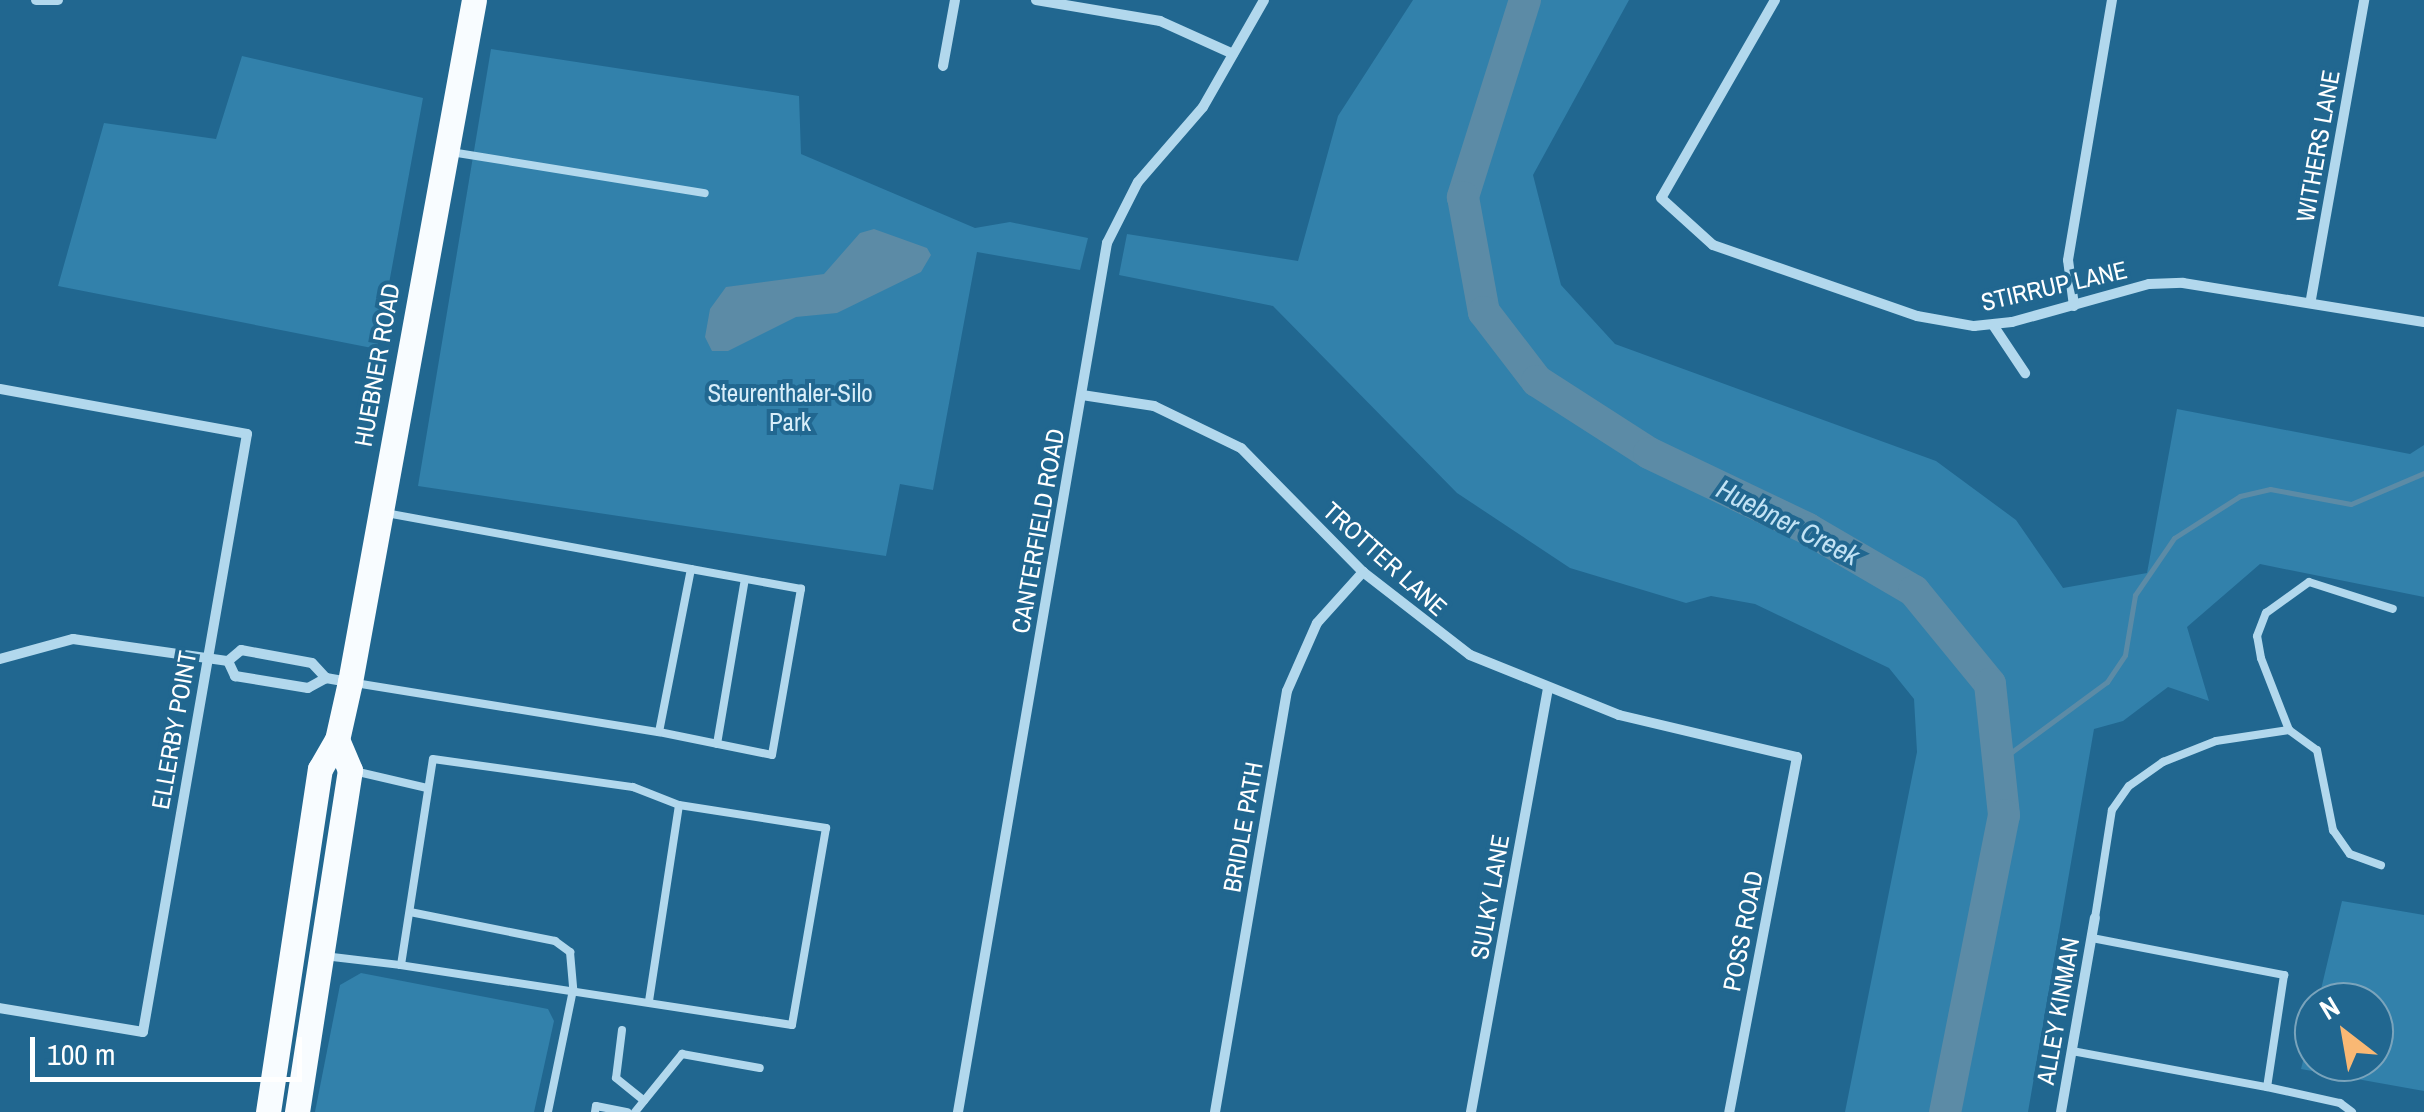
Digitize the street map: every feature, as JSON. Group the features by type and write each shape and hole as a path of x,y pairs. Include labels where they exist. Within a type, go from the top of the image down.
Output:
{"main road":[{"name":"HUEBNER ROAD","path":"268,1112 320,769 337,740 338,680 381,513 474,0"},
{"path":"297,1112 350,770 337,740"}],"street":[{"path":"36,0 58,0"},
{"path":"943,66 954,0"},
{"path":"1036,0 1160,21 1233,54"},
{"name":"CANTERFIELD ROAD","path":"958,1112 1102,266 1116,222 1138,182 1202,106 1264,0"},
{"name":"STIRRUP LANE","path":"1776,0 1661,198 1714,245 1917,316 1993,325 2149,284 2183,283 2311,299 2424,322"},
{"path":"2074,306 2072,233 2112,0"},
{"name":"WITHERS LANE","path":"2311,299 2364,0"},
{"path":"1993,325 2025,373"},
{"name":"ELLERBY POINT","path":"0,389 247,434 143,1032 0,1008"},
{"name":"TROTTER LANE","path":"1082,395 1154,406 1211,428 1241,448 1363,572 1470,655 1548,690 1619,715 1797,757"},
{"name":"BRIDLE PATH","path":"1215,1112 1287,691 1317,623 1363,572"},
{"path":"0,660 72,639 228,661"},
{"path":"228,661 241,650 312,663 338,680"},
{"path":"228,661 236,676 308,688 338,680"},
{"name":"SULKY LANE","path":"1471,1112 1548,690"},
{"name":"POSS ROAD","path":"1729,1112 1797,757"},
{"name":"ALLEY KINMAN","path":"2060,1112 2095,918"}],"lane":[{"path":"446,151 704,193"},
{"path":"338,680 659,732 772,755 801,589 381,513"},
{"path":"659,732 690,569"},
{"path":"717,744 745,579"},
{"path":"2381,865 2350,854 2333,830 2317,750 2289,730 2260,658 2257,636 2266,613 2309,582 2393,609"},
{"path":"2095,918 2112,810 2129,786 2216,741 2289,730"},
{"path":"324,956 792,1025 826,828 679,805 633,787 433,759 400,965"},
{"path":"350,770 428,788"},
{"path":"649,1001 679,805"},
{"path":"410,912 555,941 570,952 573,990 548,1112"},
{"path":"2092,938 2284,975 2266,1087"},
{"path":"622,1030 616,1078 644,1101"},
{"path":"2072,1051 2340,1103 2352,1112"},
{"path":"595,1112 596,1106 631,1112 682,1054 760,1068"}],"green space":[{"path":"1413,0 1629,0 1533,175 1561,285 1615,344 1936,461 2016,520 2063,588 2147,573 2177,409 2410,454 2424,445 2424,597 2260,564 2187,627 2209,701 2168,687 2123,721 2094,729 2028,1112 1845,1112 1917,752 1914,699 1889,668 1755,604 1711,596 1686,603 1570,568 1457,493 1273,306 1119,275 1127,234 1298,261 1338,116"},
{"name":"Steurenthaler-Silo Park","path":"491,49 799,96 801,154 975,228 1010,222 1088,238 1080,270 977,252 933,490 900,484 886,556 418,486"},
{"path":"242,56 423,98 377,349 58,286 104,123 216,139"},
{"path":"2342,901 2424,915 2424,1091 2374,1082 2394,1082 2394,982 2323,982"},
{"path":"361,973 548,1009 554,1021 534,1112 315,1112 340,985"}],"shaded area":[{"path":"874,229 927,248 931,255 921,272 837,313 796,317 728,351 712,351 705,337 710,309 726,287 824,274 860,233"}],"waterway":[{"name":"Huebner Creek","path":"1525,0 1463,197 1484,312 1537,381 1649,453 1808,529 1914,591 1990,684 2004,815 1945,1112"},
{"path":"1998,762 2107,682 2125,655 2135,595 2174,538 2240,496 2270,489 2351,504 2424,473"}]}
